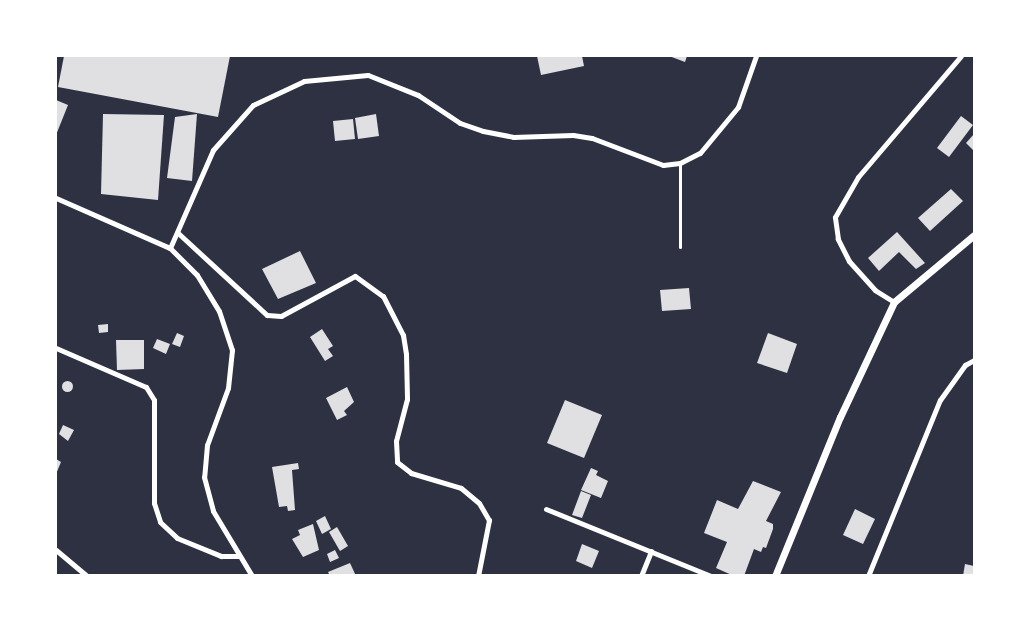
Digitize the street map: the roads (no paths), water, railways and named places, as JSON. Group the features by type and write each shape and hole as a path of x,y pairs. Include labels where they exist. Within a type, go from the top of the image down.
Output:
{"street":[{"path":"170,248 213,150 253,105 304,81 368,75 418,95 460,123 483,131 513,137 573,135 610,143 663,165 680,163 700,153 738,107 756,56"},
{"path":"894,302 875,290 849,261 838,239 835,217 858,177 961,56"},
{"path":"56,198 170,248 197,275 219,311 232,350 228,388 207,445 204,477 213,511 252,576"},
{"path":"178,233 267,315 281,316 355,276 383,296 403,335 406,354 407,399 396,441 397,462 411,473 462,488 479,502 489,520 478,576"},
{"path":"775,576 840,417 894,302 975,235"},
{"path":"56,348 146,387 154,399 154,503 160,522 185,541 221,556 239,556"},
{"path":"867,576 940,400 965,365 975,360"},
{"path":"546,509 711,576"},
{"path":"56,550 87,576"},
{"path":"640,576 651,552"}],"lane":[{"path":"680,163 680,248"}]}
